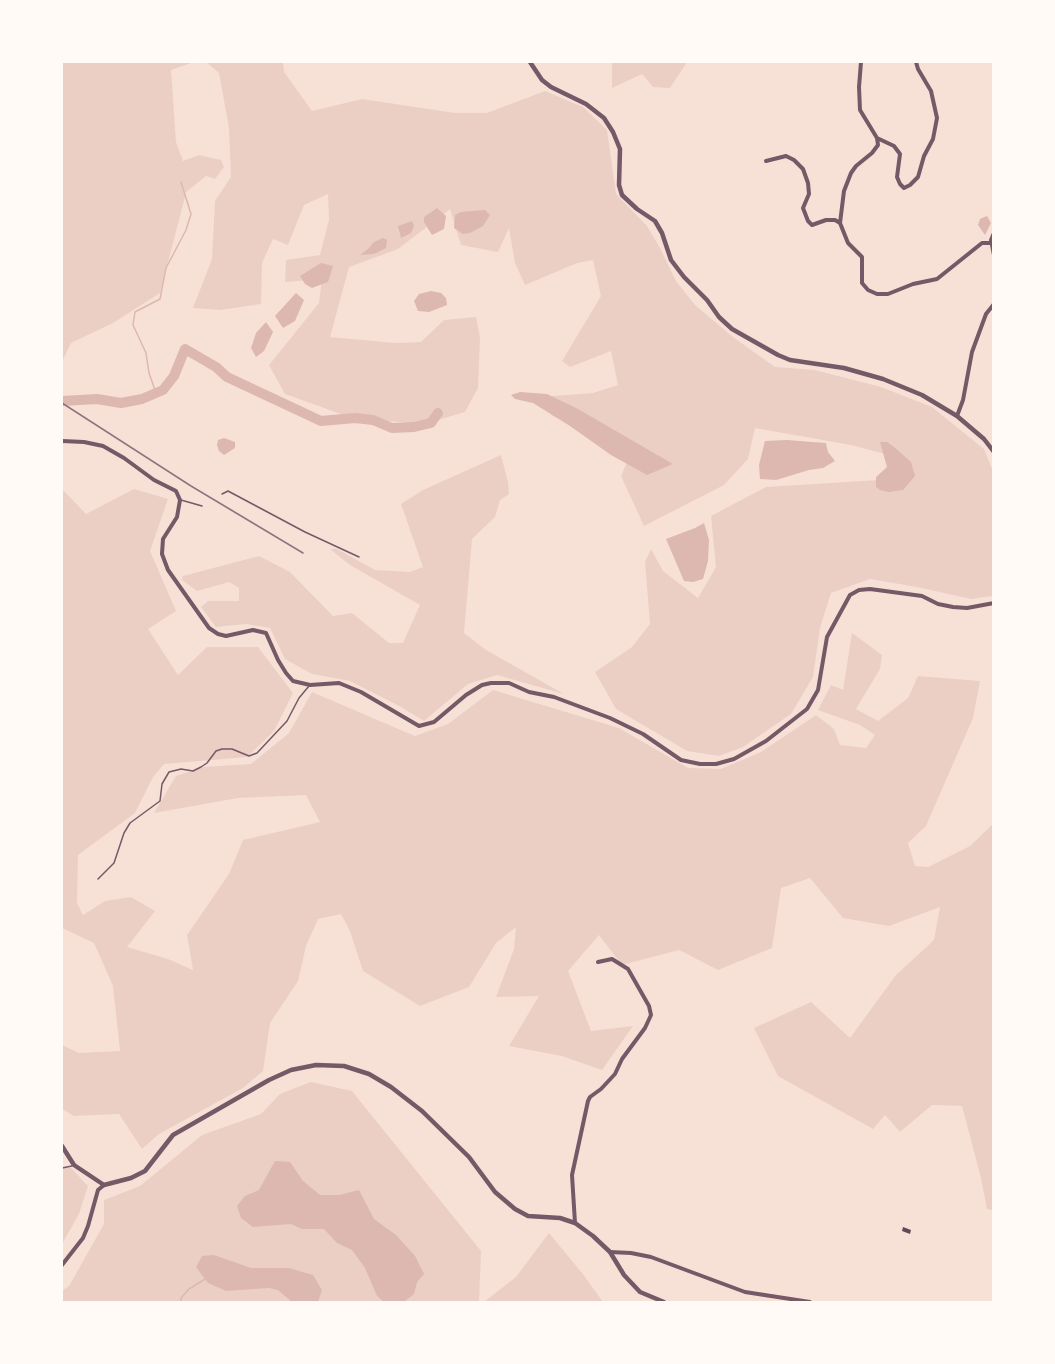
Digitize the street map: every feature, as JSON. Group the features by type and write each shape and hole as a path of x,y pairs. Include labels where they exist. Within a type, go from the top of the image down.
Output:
{"street":[{"path":"530,62 551,87 586,104 604,118 620,149 619,185 622,195 655,221 662,233 671,260 732,329 790,360 844,368 883,379 922,395 957,416 984,439 993,452"},
{"path":"861,62 860,110 877,138 878,145 851,173 844,192 840,223 848,243 862,257 862,284 877,294 888,294 913,284 937,279 982,243 991,243"},
{"path":"877,138 894,146 900,154 897,177 904,188 910,186 918,177 924,156 933,139 937,118 931,91 916,62"},
{"path":"766,161 786,156 803,169 808,183 808,194 803,208 812,225 826,220 835,220 840,223"},
{"path":"993,233 991,243 993,255"},
{"path":"957,416 963,400 972,352 986,314 993,304"},
{"path":"62,441 103,446 154,480 176,491 180,500 177,517 163,539 162,554 168,570 209,628 218,634 235,636 259,630 266,633 285,673 293,681 310,685 339,684 362,692 419,726 434,722 466,695 482,685 508,683 529,692 554,697 618,722 643,734 681,760 700,764 716,764 734,759 766,741 807,710 818,690 827,637 850,595 859,590 870,589 922,596 938,604 953,607 967,608 993,603"},
{"path":"575,1223 572,1175 588,1101 615,1074 622,1059 645,1028 651,1015 649,1006 628,969 612,959 598,962"},
{"path":"62,1265 83,1238 98,1190 104,1185 131,1178 145,1171 173,1135 269,1080 291,1070 316,1065 344,1066 369,1074 391,1087 422,1111 469,1157 495,1192 515,1209 528,1216 560,1218 575,1223 610,1252 624,1275 640,1292 664,1302"},
{"path":"62,1146 74,1165 104,1185"},
{"path":"610,1252 651,1257 745,1292 810,1302"}],"lane":[{"path":"222,495 228,491 305,532 359,557"},
{"path":"180,500 202,506"},
{"path":"98,879 114,863 124,833 130,824 160,801 162,784 169,772 181,768 193,771 207,763 216,751 222,748 232,749 249,756 256,753 287,721 299,698 310,685"},
{"path":"62,1168 74,1165"}],"shaded area":[{"path":"62,62 194,62 171,70 176,142 183,161 199,155 221,160 224,167 215,179 206,176 185,193 160,293 113,323 71,343 62,362"},
{"path":"206,62 283,62 284,72 312,111 362,99 455,113 487,113 545,91 583,107 607,130 616,194 647,226 676,281 695,305 733,337 775,367 815,370 881,387 932,407 984,449 993,471 993,596 971,599 870,579 831,593 820,628 813,677 791,714 743,747 719,756 687,751 616,709 595,672 632,647 650,624 645,562 651,549 663,571 698,598 716,567 711,516 766,487 895,479 900,458 851,445 755,428 748,459 724,485 644,526 621,476 633,449 551,415 552,396 593,393 618,385 611,351 570,367 562,361 601,296 593,260 577,263 525,285 515,263 509,228 498,252 461,245 450,209 398,249 349,267 330,337 396,343 421,342 444,320 476,317 480,337 478,388 465,412 424,424 352,418 285,394 269,365 319,303 322,279 285,282 286,260 320,255 329,220 328,194 304,205 288,245 273,239 262,263 261,304 220,310 193,308 212,259 215,201 231,177 229,128 219,73"},
{"path":"612,62 687,62 670,88 653,87 642,74 612,88"},
{"path":"437,208 446,216 444,229 432,235 424,222 424,217"},
{"path":"485,210 490,215 483,226 463,234 454,228 455,215 461,212"},
{"path":"987,216 991,223 985,235 978,225 980,219"},
{"path":"412,221 414,226 411,233 401,238 398,226"},
{"path":"383,238 387,240 386,248 374,254 360,255 374,242"},
{"path":"321,263 333,266 328,282 312,288 305,284 300,276"},
{"path":"431,291 441,293 446,298 447,305 429,312 418,311 414,301 419,294"},
{"path":"296,293 304,300 295,321 283,328 275,316"},
{"path":"266,322 273,332 264,351 256,357 251,348 256,333"},
{"path":"520,392 547,394 578,409 673,464 647,475 611,455 533,403 515,399 511,395"},
{"path":"224,438 235,442 235,448 224,455 219,451 217,445 218,440"},
{"path":"765,441 826,443 828,452 835,461 823,468 776,480 760,479 759,465"},
{"path":"880,442 887,442 911,462 915,476 903,490 889,492 876,487 876,477 887,467"},
{"path":"501,455 509,494 500,500 495,517 472,539 464,633 486,650 564,694 497,675 468,684 424,721 350,681 312,674 285,659 270,628 246,624 216,627 201,607 208,601 239,601 239,588 229,582 197,591 182,580 183,576 259,556 290,572 333,616 352,613 389,643 403,643 420,605 350,565 330,549 337,549 375,570 410,572 423,567 401,504 423,490"},
{"path":"134,489 168,499 150,551 176,611 148,629 178,675 207,647 258,647 293,693 274,731 247,757 164,764 153,777 135,813 78,855 77,903 83,915 105,901 131,897 155,911 127,947 168,959 193,970 187,935 229,874 243,840 320,822 306,795 238,798 154,813 176,776 204,767 251,764 289,733 312,692 415,736 448,724 493,690 619,728 688,768 721,769 761,752 816,715 834,729 840,745 866,748 875,735 860,725 818,710 831,685 843,690 852,633 882,655 880,669 856,709 878,721 908,698 918,676 980,681 973,718 926,826 908,843 915,866 928,867 970,846 993,824 993,1210 987,1209 962,1106 932,1105 900,1132 885,1115 873,1129 778,1076 754,1028 811,1002 850,1038 896,975 934,940 940,907 889,926 843,918 810,878 781,888 772,948 718,970 679,950 622,965 599,935 568,971 591,1031 633,1026 602,1070 562,1056 509,1046 539,996 496,997 514,949 516,927 496,943 469,987 420,1006 363,971 350,931 341,914 318,919 306,946 298,981 270,1023 263,1071 243,1088 159,1134 142,1149 119,1114 74,1116 62,1109 62,1045 79,1053 120,1051 113,986 94,943 62,928 62,492 64,491 86,514"},
{"path":"704,523 709,540 708,561 703,579 693,582 684,581 666,539"},
{"path":"311,1082 352,1091 481,1251 479,1302 62,1302 62,1291 69,1286 104,1224 104,1200 140,1186 202,1135 261,1114 280,1094"},
{"path":"275,1161 290,1162 303,1181 320,1195 339,1195 359,1190 374,1219 396,1235 415,1256 424,1274 417,1282 414,1294 405,1301 384,1302 377,1296 365,1268 352,1250 337,1243 324,1229 302,1229 291,1224 253,1227 241,1218 237,1206 245,1196 259,1190"},
{"path":"62,1168 71,1168 88,1186 79,1214 62,1244"},
{"path":"549,1233 603,1302 484,1302 516,1277"},
{"path":"214,1255 251,1268 289,1268 313,1275 322,1290 318,1302 292,1302 278,1290 269,1288 226,1291 208,1283 196,1267 202,1256"}],"building":[{"path":"903,1227 911,1230 910,1234 902,1231"}],"waterway":[{"path":"156,393 149,373 146,353 133,325 135,312 160,299 166,268 186,230 191,214 181,182"},
{"path":"62,401 97,399 121,403 142,399 163,390 174,376 185,349 216,367 227,377 321,421 355,418 373,420 392,428 414,427 431,423 438,413"},
{"path":"181,1302 181,1298 189,1289 205,1279"}],"railway":[{"path":"62,403 191,486 303,553"}]}
